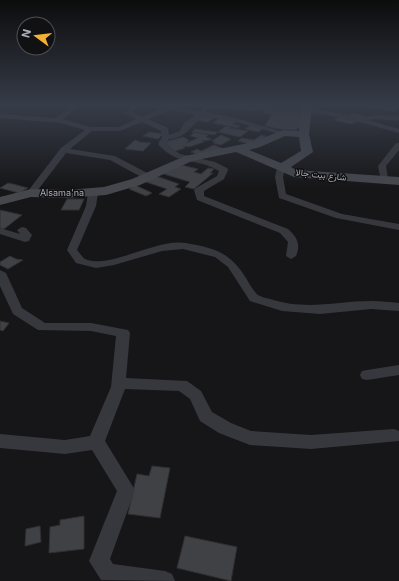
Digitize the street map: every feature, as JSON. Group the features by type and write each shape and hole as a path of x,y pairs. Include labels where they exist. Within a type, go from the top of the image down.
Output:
{"street":[{"name":"Alsama'na","path":"31,193 64,150 85,133"},
{"path":"165,133 166,137 162,144 177,156 206,161 216,164 224,170 221,177 199,190 200,198 284,231 292,238 295,247 291,256"},
{"path":"166,137 175,137 182,133"},
{"name":"Alsama'na","path":"0,201 31,193 93,194 136,182 188,158 238,149 256,144 283,133"},
{"path":"285,133 304,134 308,152 282,168 279,177 282,196 309,208 377,225 399,227"},
{"path":"384,179 382,166 399,145"},
{"name":"شارع بيت جالا","path":"238,149 294,173 364,179 399,180"},
{"path":"64,150 112,158 148,177"},
{"path":"93,194 91,206 72,250 80,261 96,265 110,263 161,248 183,246 205,250 219,255 232,265 254,298 286,308 320,310 371,306 399,307"},
{"path":"0,231 25,239 27,235 22,230"},
{"path":"0,273 17,311 43,327 90,327 123,333 118,383 96,442"},
{"path":"367,375 399,370"},
{"path":"118,383 182,385 196,395 206,416 225,428 250,438 311,442 394,436"},
{"path":"0,441 65,447 96,442"},
{"path":"96,442 126,490 99,561 108,572 165,581"}],"building":[{"path":"147,133 163,134 158,139 143,136"},
{"path":"194,133 200,133 208,135 206,137 212,139 206,141 202,140 204,142 189,147 183,146 185,148 175,151 166,144 168,141 183,137 189,140 186,143 198,138 190,136"},
{"path":"201,133 216,133 215,135"},
{"path":"223,133 245,133 240,137"},
{"path":"221,135 231,139 221,145 213,143 215,142 212,141"},
{"path":"261,135 266,136 253,145 238,141 242,138 254,140"},
{"path":"135,140 151,143 143,151 125,149"},
{"path":"214,145 224,149 201,156 191,152 197,149 201,151"},
{"path":"177,164 198,169 194,172 201,174 208,168 214,169 210,173 213,173 194,189 185,187 190,182 164,174"},
{"path":"156,176 179,184 175,187 181,189 169,197 159,194 167,189 146,182"},
{"path":"8,183 28,188 19,193 0,188"},
{"path":"135,185 152,193 146,196 129,189"},
{"path":"67,199 84,199 79,210 61,210"},
{"path":"0,210 22,215 4,229 0,228"},
{"path":"10,256 23,260 8,269 0,265 0,262"},
{"path":"0,321 9,323 3,331 0,330"},
{"path":"152,466 170,468 160,518 128,514 137,474 149,476"},
{"path":"84,516 84,549 49,553 50,527 60,525 60,520"},
{"path":"40,526 41,542 25,546 26,529"},
{"path":"185,536 237,547 231,581 177,568"}]}
